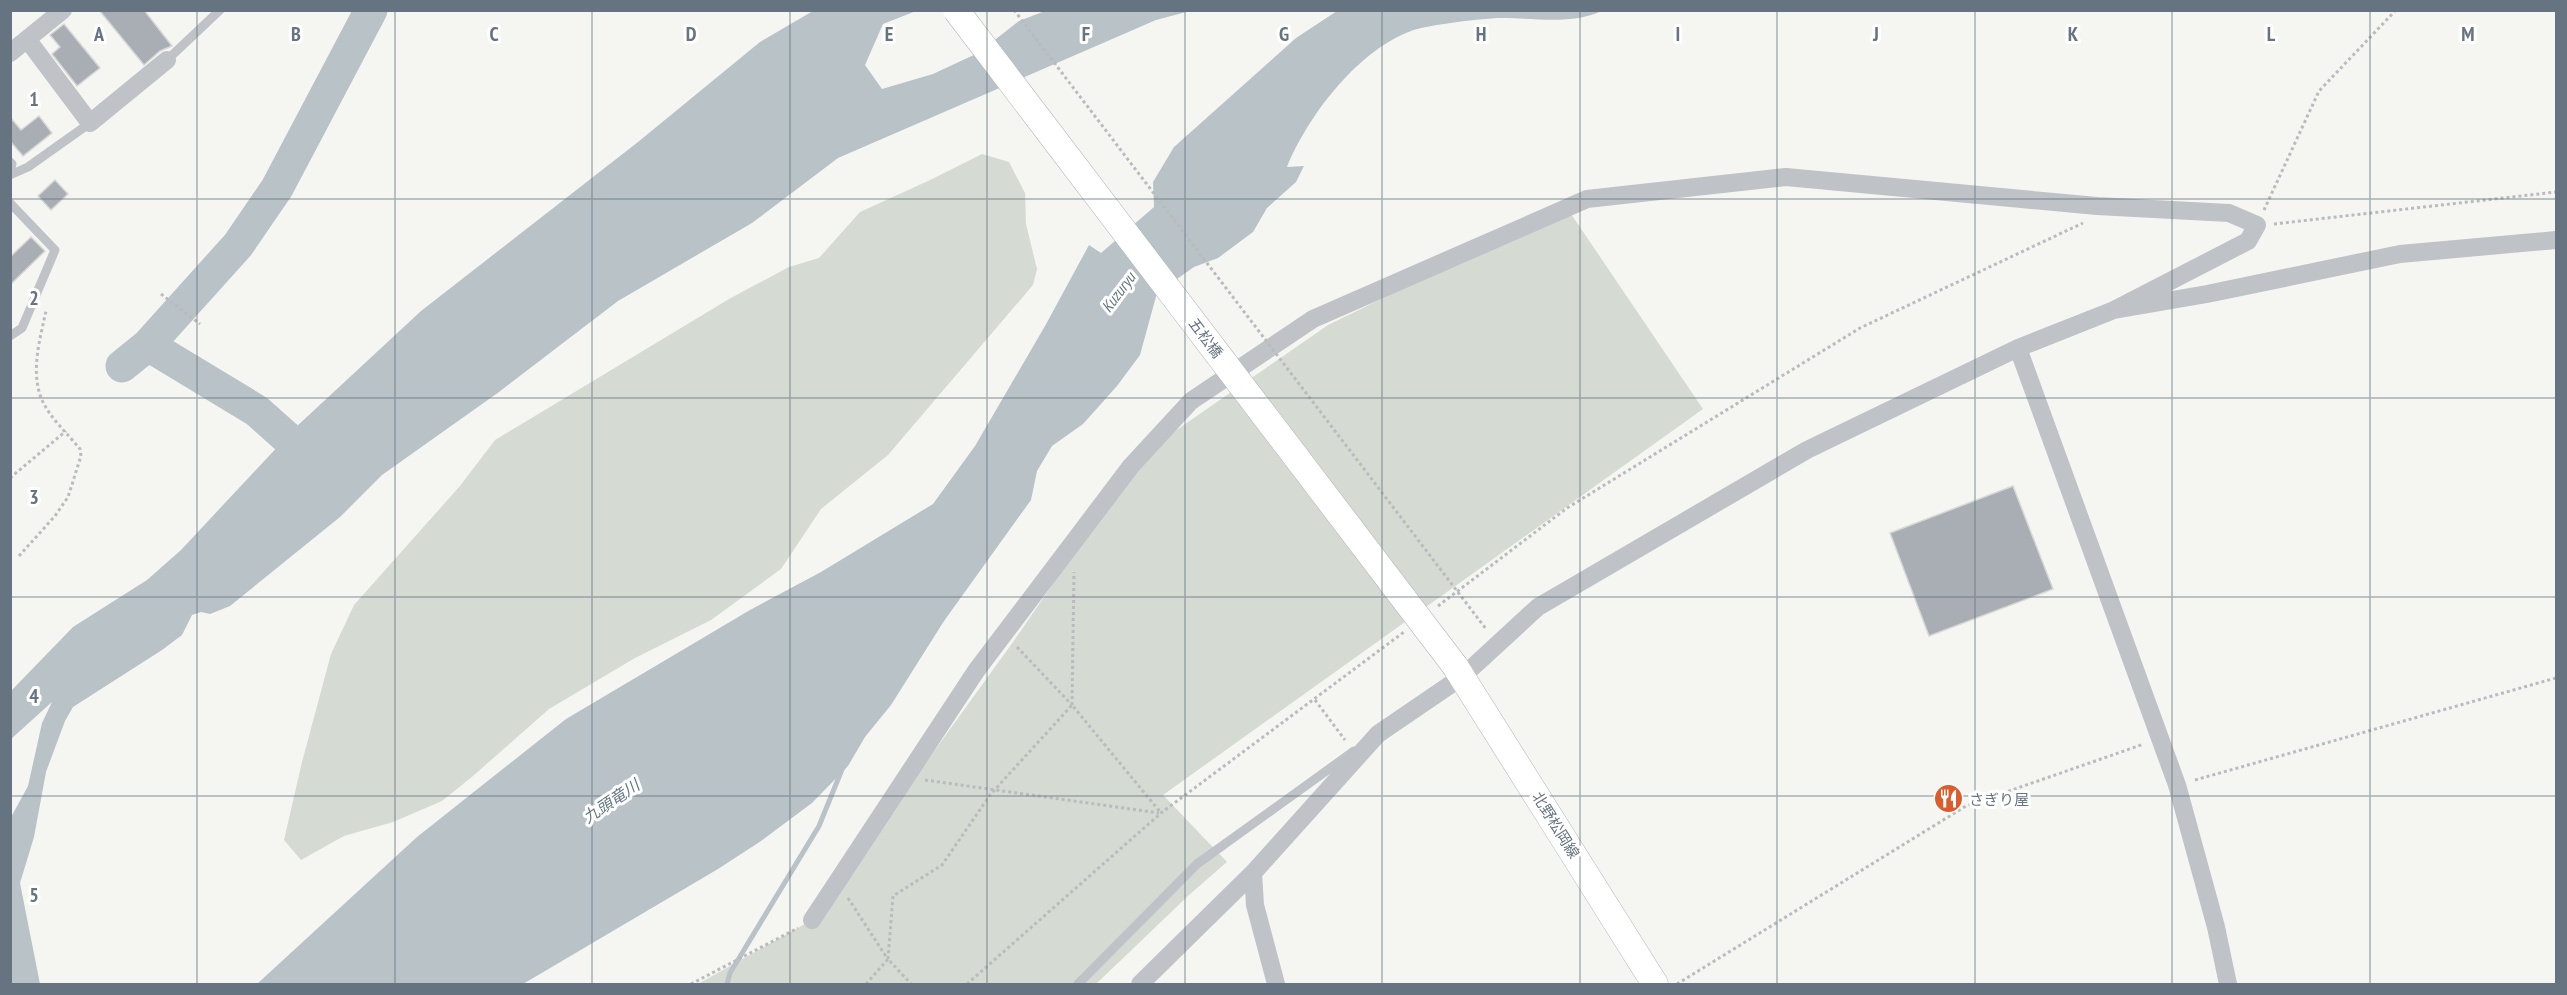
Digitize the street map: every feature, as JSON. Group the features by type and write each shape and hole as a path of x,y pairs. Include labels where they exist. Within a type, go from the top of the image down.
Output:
{"main road":[{"name":"五松橋","path":"956,10 1459,671"},
{"name":"北野松岡線","path":"1459,671 1655,984"}],"street":[{"path":"10,53 63,10"},
{"path":"27,39 90,123 167,60"},
{"path":"812,920 976,671 1131,465 1191,401 1313,319 1587,199 1786,177 2097,206 2229,213 2257,225 2248,241 2114,310 2018,348 1807,450 1538,607 1378,734 1253,873 1140,984"},
{"path":"2114,310 2207,294 2400,254 2556,240"},
{"path":"2018,348 2177,785 2216,927 2228,984"},
{"path":"1253,873 1255,905 1276,984"}],"lane":[{"path":"167,60 220,10"},
{"path":"10,175 28,167 90,123"},
{"path":"10,162 12,164 10,170"},
{"path":"10,202 55,250 22,328 10,336"},
{"path":"1078,984 1197,864 1378,734"}],"path":[{"path":"1014,10 1486,629"},
{"path":"2257,225 2319,91 2396,10"},
{"path":"2257,225 2556,192"},
{"path":"1436,608 1567,508 1860,328 2085,222"},
{"path":"161,294 200,324"},
{"path":"19,555 55,516 68,497 81,456 80,449 42,400 36,368 48,301"},
{"path":"10,478 65,429"},
{"path":"866,984 888,959 893,896 942,865 990,795 1072,705 1075,540"},
{"path":"967,984 1161,813 1408,629"},
{"path":"1004,633 1072,705 1161,813"},
{"path":"2177,785 2556,678"},
{"path":"1314,700 1354,751"},
{"path":"1676,984 1966,806 2160,738"},
{"path":"906,777 1161,813"},
{"path":"837,882 888,959 911,984"},
{"path":"691,984 812,920"}],"shaded area":[{"path":"982,154 1009,162 1025,193 1026,224 1037,269 1033,285 888,455 821,509 781,569 711,620 635,658 549,709 442,801 393,822 344,836 301,860 284,840 331,654 354,605 460,486 495,440 729,299 789,267 819,258 860,212"},
{"path":"1567,208 1703,409 1163,795 1227,862 1096,984 698,984 812,920 1013,642 1142,454 1328,325"}],"water":[{"path":"813,11 916,11 883,24 865,65 882,89 933,74 978,53 1019,21 1045,11 1190,11 1156,20 838,158 752,223 618,301 499,392 382,475 340,517 230,606 210,614 201,612 192,615 182,635 73,707 65,721 46,772 34,837 20,883 40,984 11,984 10,819 28,786 42,723 52,702 11,739 11,691 73,627 147,580 181,550 296,427 421,311 638,142 760,42"},
{"path":"1337,11 1601,11 1578,18 1553,20 1494,18 1419,29 1391,40 1354,69 1321,107 1296,147 1287,167 1304,166 1296,182 1267,208 1253,232 1218,258 1194,267 1157,293 1140,355 1117,386 1083,424 1052,446 1037,471 1031,500 944,621 891,705 865,737 848,766 812,803 761,841 718,869 523,984 257,984 417,837 566,719 750,610 821,572 933,504 975,446 1089,245 1101,253 1154,207 1153,182 1174,147 1296,38"}],"building":[{"path":"99,10 144,10 172,46 160,51 144,65"},
{"path":"64,24 100,68 77,86 52,54 60,47 50,35"},
{"path":"39,116 52,133 23,156 10,141 10,117 21,130"},
{"path":"55,180 68,194 51,210 38,196"},
{"path":"31,237 45,251 10,285 10,257"},
{"path":"2013,486 2053,589 1929,636 1890,533"}],"waterway":[{"path":"122,366 148,345 238,245 277,188 371,10"},
{"path":"148,345 257,411 303,452 324,446"},
{"path":"727,984 730,973 819,826 843,767"}],"place":[{"name":"さぎり屋","path":"1948,799"}],"water label":[{"name":"Kuzuryu","path":"1118,292"},
{"name":"九頭竜川","path":"611,801"}]}
